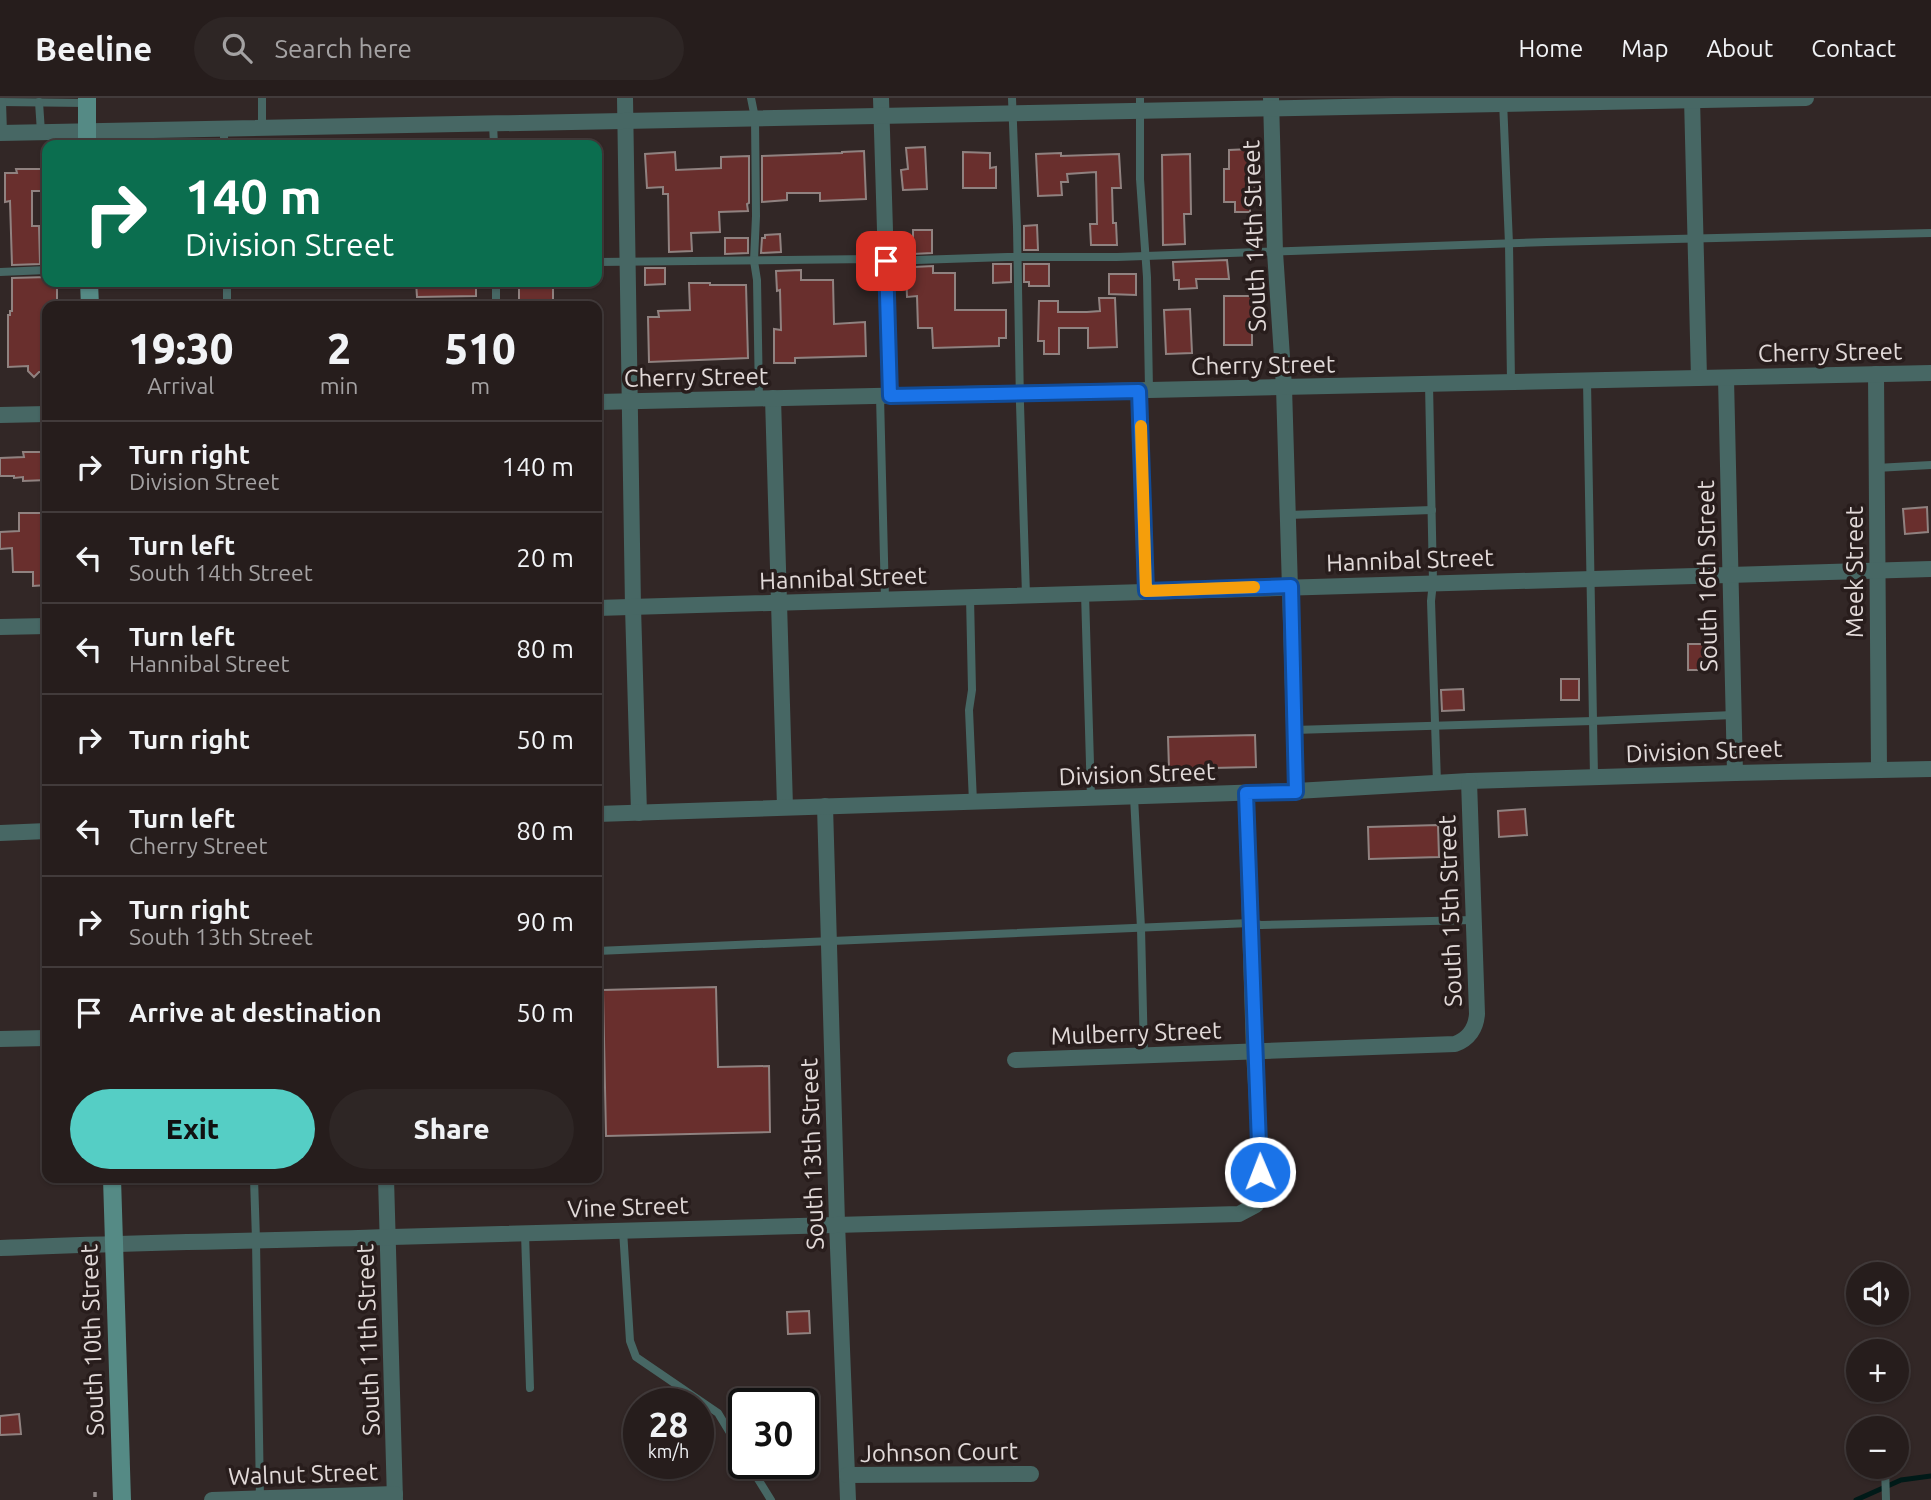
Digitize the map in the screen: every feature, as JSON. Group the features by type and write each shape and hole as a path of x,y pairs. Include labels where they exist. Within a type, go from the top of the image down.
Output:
{"main road":[{"path":"87,100 87,138"},
{"name":"South 10th Street","path":"112,1183 122,1500"}],"street":[{"path":"625,98 639,813"},
{"path":"881,98 886,261 885,396"},
{"path":"1,133 41,132 87,138 224,137 262,128 881,116 1012,106 1806,98"},
{"path":"1692,99 1699,378"},
{"name":"South 14th Street","path":"1272,103 1275,252 1284,387 1296,792"},
{"name":"Cherry Street","path":"602,402 1931,373"},
{"name":"Meek Street","path":"1876,374 1879,770"},
{"name":"South 16th Street","path":"1726,378 1735,773"},
{"path":"766,399 780,603 785,807"},
{"path":"0,415 42,414"},
{"name":"Hannibal Street","path":"602,608 1931,569"},
{"path":"0,627 42,626"},
{"name":"Division Street","path":"602,814 1296,792 1469,781 1931,769"},
{"name":"South 15th Street","path":"1467,1037 1477,1022 1469,781"},
{"path":"1246,793 1254,1052"},
{"name":"South 13th Street","path":"825,806 848,1500"},
{"path":"0,833 42,831"},
{"name":"Mulberry Street","path":"1015,1060 1455,1044 1467,1037"},
{"path":"0,1040 42,1038"},
{"name":"Vine Street","path":"0,1248 1239,1214 1256,1205 1260,1195 1254,1052"},
{"name":"South 11th Street","path":"386,1183 395,1497"},
{"name":"Johnson Court","path":"847,1475 1031,1474"},
{"name":"Walnut Street","path":"212,1500 395,1497"}],"lane":[{"path":"262,98 262,128"},
{"path":"751,98 755,118 754,261 766,399"},
{"path":"1,133 6,101 87,100"},
{"path":"36,101 41,132"},
{"path":"1503,101 1511,382"},
{"path":"1140,104 1140,178 1146,256 1146,591"},
{"path":"1012,106 1026,595"},
{"path":"493,124 494,140"},
{"path":"602,262 886,261 1146,256 1931,233"},
{"path":"0,272 42,270"},
{"path":"1587,381 1594,777"},
{"path":"1429,384 1433,582 1431,601 1437,784"},
{"path":"885,396 885,599"},
{"path":"1876,468 1931,465"},
{"path":"1288,515 1432,510"},
{"path":"1085,593 1091,798"},
{"path":"970,597 972,690 969,710 973,802"},
{"path":"1294,730 1733,715"},
{"path":"1134,797 1144,1055"},
{"path":"602,951 1250,923 1261,925 1474,920"},
{"path":"254,1183 260,1499"},
{"path":"623,1230 630,1341 636,1357 718,1413 728,1430"},
{"path":"525,1233 530,1388"},
{"path":"758,1479 771,1500"},
{"path":"1885,1479 1886,1500"}],"path":[{"path":"94,1492 95,1500"}],"building":[{"path":"925,147 927,189 903,190 901,170 908,169 906,148"},
{"path":"1251,149 1255,200 1250,200 1250,212 1235,212 1235,202 1224,202 1224,169 1229,169 1229,150"},
{"path":"864,151 866,199 820,201 820,193 787,193 787,200 762,202 762,156"},
{"path":"675,152 676,170 721,168 721,157 749,156 748,211 719,212 720,232 691,233 692,251 669,252 668,194 663,194 663,187 647,188 645,154"},
{"path":"963,152 990,153 990,168 996,167 996,188 963,188"},
{"path":"1061,153 1061,156 1119,154 1121,188 1112,188 1117,245 1091,245 1090,224 1097,224 1096,172 1067,174 1068,182 1061,182 1062,195 1038,196 1036,154"},
{"path":"1190,154 1191,214 1184,214 1185,244 1163,245 1162,155"},
{"path":"16,169 42,169 42,191 32,191 32,226 39,226 40,264 12,265 10,201 5,202 5,173 17,173"},
{"path":"1037,225 1038,250 1024,250 1024,226"},
{"path":"913,230 932,230 932,253 913,254"},
{"path":"780,234 781,252 761,253 762,238 765,238 765,235"},
{"path":"725,238 748,238 748,253 725,254"},
{"path":"1227,260 1229,279 1196,279 1197,288 1179,289 1179,280 1174,280 1173,262"},
{"path":"993,264 1011,264 1011,282 993,283"},
{"path":"1024,264 1049,264 1049,286 1029,286 1029,282 1024,282"},
{"path":"933,266 933,273 955,273 955,310 1006,310 1006,338 999,338 999,346 933,348 932,328 918,328 917,296 907,297 906,270"},
{"path":"645,268 665,268 665,284 645,285"},
{"path":"801,270 801,280 833,280 834,324 865,322 866,356 795,358 795,363 774,363 774,329 781,330 780,290 777,291 776,271"},
{"path":"1109,274 1136,274 1136,295 1109,294"},
{"path":"42,277 42,287 57,287 57,301 42,301 42,372 34,377 28,371 28,366 8,367 8,315 12,311 12,278"},
{"path":"689,283 746,285 748,358 649,362 648,317 659,317 658,311 690,310"},
{"path":"416,287 476,287 476,296 417,297"},
{"path":"519,287 553,287 553,301 519,301"},
{"path":"1224,296 1252,296 1252,345 1224,345"},
{"path":"1099,298 1115,298 1117,347 1088,348 1088,328 1059,328 1059,354 1044,354 1044,341 1038,341 1039,301 1058,301 1058,312 1087,312 1100,311"},
{"path":"1190,309 1192,353 1166,354 1164,310"},
{"path":"23,452 42,452 42,480 23,481 23,477 0,476 0,458 24,457"},
{"path":"1927,507 1928,532 1905,534 1903,509"},
{"path":"19,513 42,513 42,585 33,586 33,572 13,572 12,548 0,549 0,532 19,531"},
{"path":"1688,644 1709,644 1710,670 1688,670"},
{"path":"1561,679 1579,679 1579,700 1561,700"},
{"path":"1463,689 1464,710 1442,711 1441,690"},
{"path":"1255,735 1256,767 1169,769 1168,737"},
{"path":"1525,809 1527,835 1499,837 1498,811"},
{"path":"1438,825 1439,857 1369,859 1368,827"},
{"path":"716,987 718,1067 769,1066 770,1132 606,1136 603,990"},
{"path":"809,1311 810,1333 788,1334 787,1312"},
{"path":"19,1414 21,1434 0,1435 0,1416"}],"waterway":[{"path":"1856,1500 1901,1480 1931,1476"}],"slow traffic":[{"path":"1141,426 1146,591 1254,587"}],"route":[{"path":"886,261 890,396 1139,391 1146,591 1291,586 1296,792 1246,793 1260,1172"}]}
